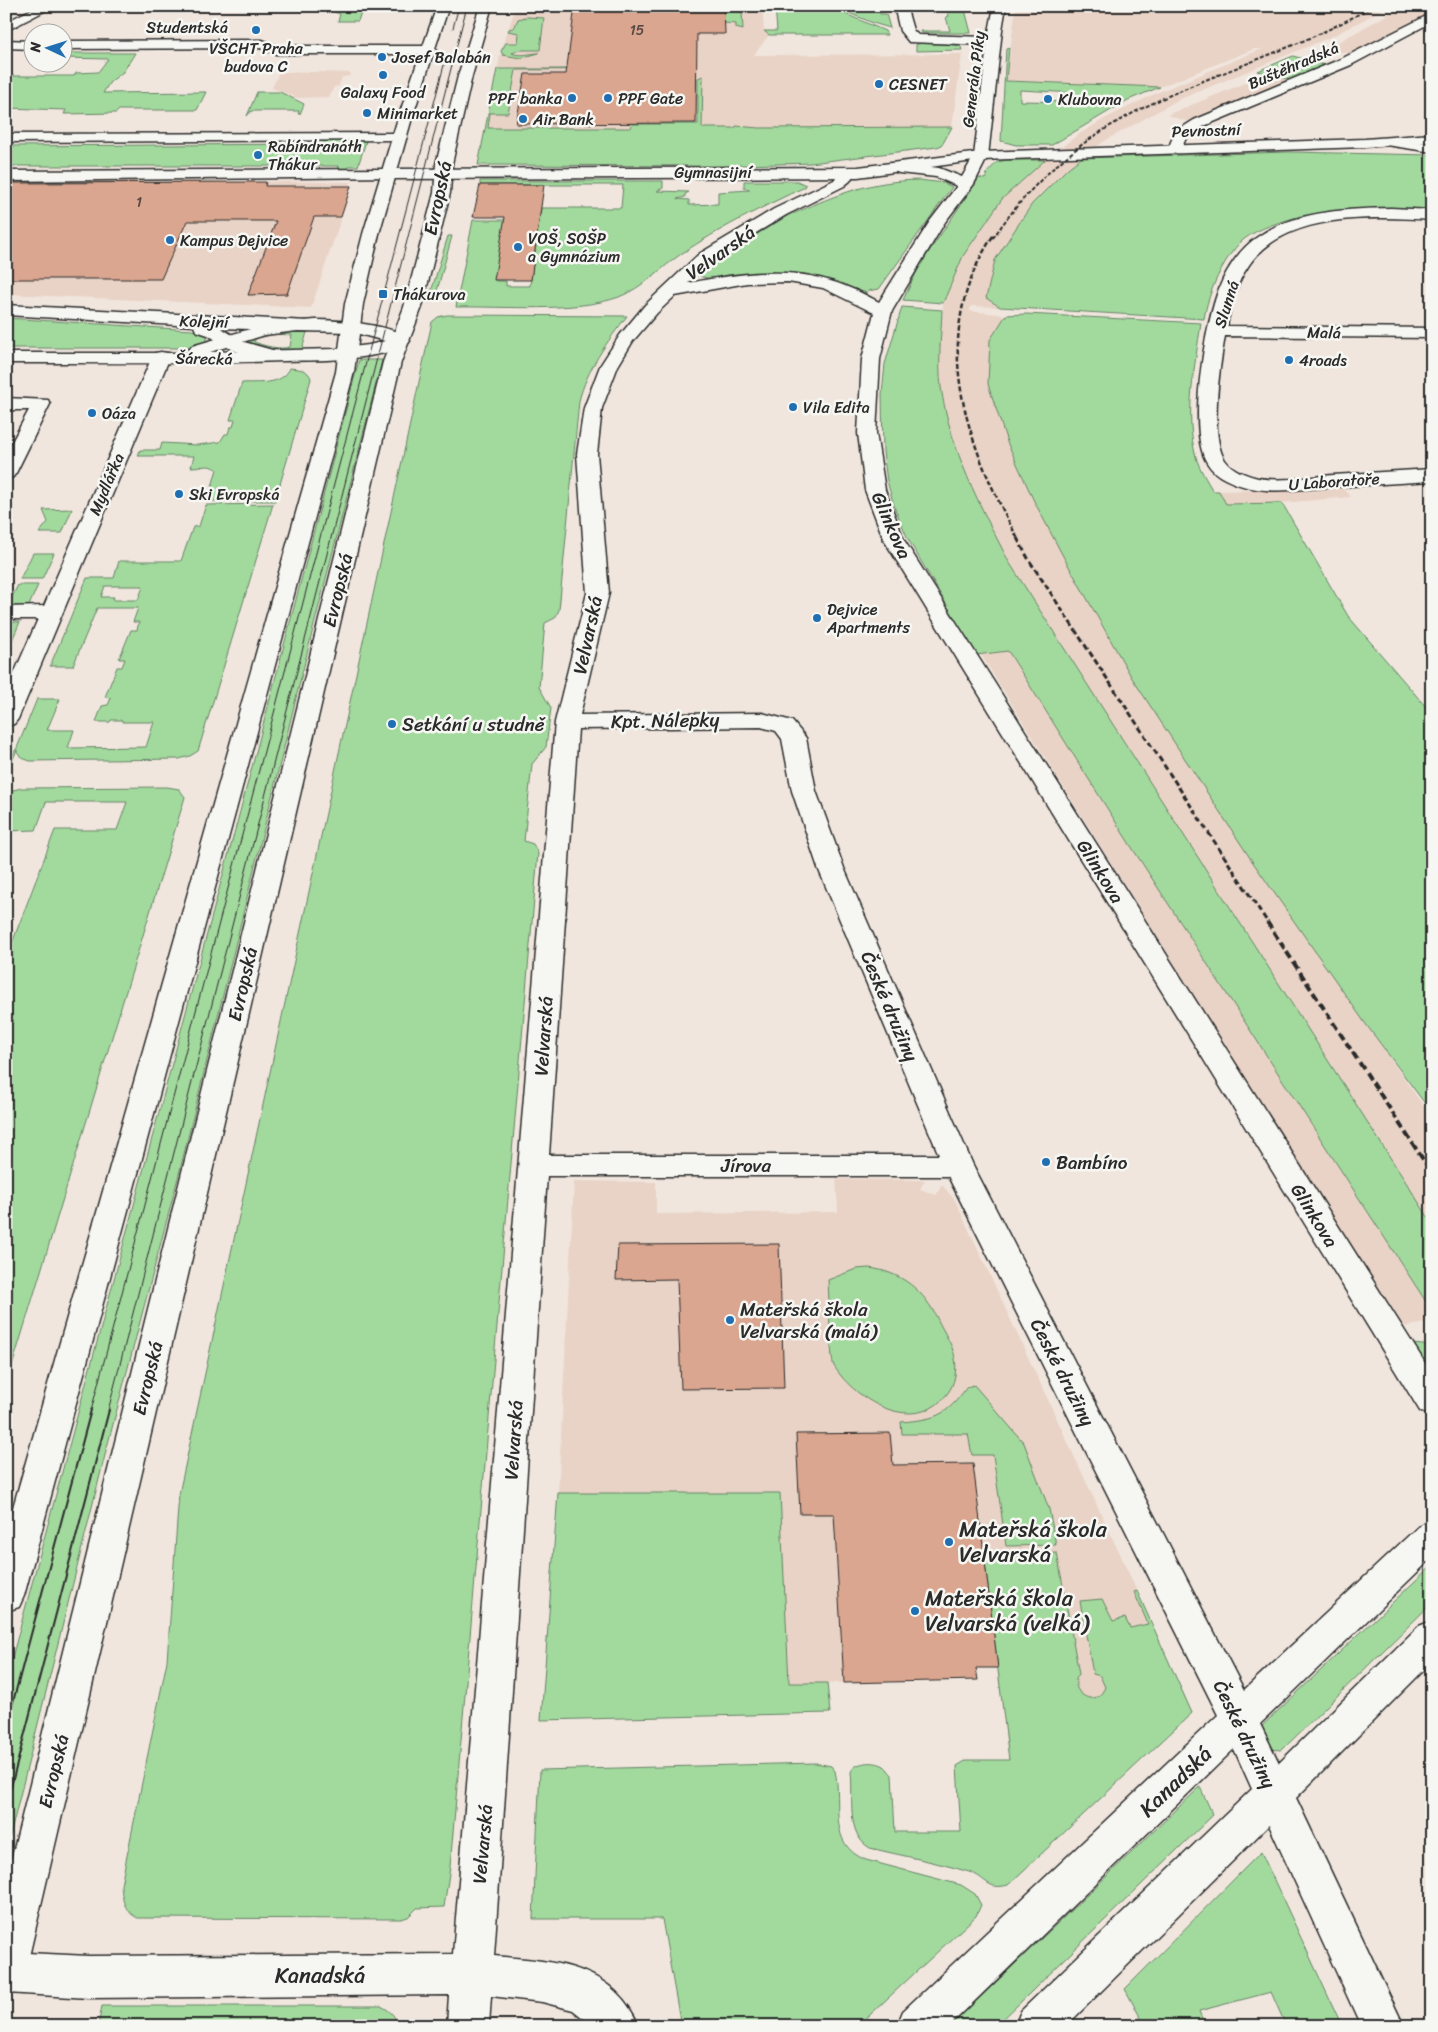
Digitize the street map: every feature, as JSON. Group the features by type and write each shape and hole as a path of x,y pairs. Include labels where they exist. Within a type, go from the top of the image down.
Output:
{"street":[{"path":"6,26 48,6"},
{"path":"6,1596 232,782 349,352 350,327 354,307 389,174 443,6"},
{"name":"Evropská","path":"6,1965 317,668 392,362 414,307 442,193 444,164 465,76 486,6"},
{"path":"900,6 907,31 914,39 994,41"},
{"name":"Generála Píky","path":"981,156 994,41 1000,6"},
{"name":"Buštěhradská","path":"1175,149 1176,140 1181,133 1193,126 1346,62 1432,18"},
{"path":"6,44 22,45"},
{"name":"Studentská","path":"72,45 262,44 276,50 430,50"},
{"path":"6,138 400,137"},
{"name":"Pevnostní","path":"981,156 1391,142 1432,138"},
{"path":"1391,142 1432,148"},
{"name":"Gymnasijní","path":"389,174 847,172 900,168 981,156"},
{"name":"Glinkova","path":"981,156 966,184 938,221 883,311 871,359 866,433 875,490 894,540 1432,1402"},
{"path":"900,168 939,173 966,184"},
{"name":"Velvarská","path":"468,2026 567,722 598,593 587,454 593,408 608,366 626,339 667,292 711,253 780,212 839,183 845,178 847,172"},
{"path":"6,176 389,174"},
{"name":"Slunná","path":"1237,478 1228,473 1215,460 1209,438 1209,397 1217,331 1226,292 1240,264 1253,248 1274,234 1316,220 1338,216 1432,215"},
{"path":"667,292 742,278 771,276 802,278 828,284 852,294 883,311"},
{"name":"Kolejní","path":"6,310 166,320 350,327 374,330 401,341"},
{"path":"166,320 206,328 248,350 270,356"},
{"path":"161,357 196,351 263,330 283,326 306,326"},
{"name":"Malá","path":"1217,331 1432,333"},
{"name":"Šárecká","path":"6,358 161,357 220,359 310,356 380,348 401,341"},
{"name":"Mydlářka","path":"6,719 161,357"},
{"path":"6,404 41,404 6,473"},
{"name":"U Laboratoře","path":"1237,478 1272,485 1432,475"},
{"path":"6,613 51,612"},
{"name":"Kpt. Nálepky","path":"567,722 762,720"},
{"name":"České družiny","path":"762,720 784,726 794,738 804,791 831,868 958,1165 1239,1719 1383,2026"},
{"name":"Jírova","path":"534,1166 958,1165"},
{"name":"Kanadská","path":"918,2026 1432,1535"},
{"path":"1036,2026 1432,1637"},
{"name":"Kanadská","path":"6,1972 89,1977 472,1974 542,1981 584,1992 608,2011 618,2026"}],"shaded area":[{"path":"516,6 762,6 764,31 769,35 754,55 962,54 952,127 943,143 482,145 501,51"},
{"path":"1016,6 1389,6 1333,36 1178,100 1103,142 1068,168 1032,204 995,260 986,298 1000,307 971,306 970,311 1006,315 990,341 998,416 1007,442 1034,501 1252,861 1432,1118 1432,1223 1009,562 979,504 959,455 947,420 941,386 939,356 943,303 963,256 1002,199 1045,160 1076,136 1104,119 1154,94 1262,49 1254,49 1160,87 1006,81"},
{"path":"1403,6 1432,6 1432,11 1351,54 1326,49"},
{"path":"279,72 351,73 350,76 342,77 339,86 334,87 329,97 298,98 272,88"},
{"path":"1267,74 1290,80 1189,122 1167,115"},
{"name":"Kampus Dejvice","path":"6,180 351,182 350,185 352,186 311,308 6,294"},
{"path":"1339,484 1351,497 1282,503 1226,504 1219,491 1268,490"},
{"path":"1008,651 1129,843 1432,1311 1432,1322 1403,1327 1391,1311 981,655"},
{"name":"Mateřská škola Velvarská","path":"836,1179 925,1180 920,1189 936,1195 942,1185 955,1200 1192,1713 1009,1760 997,1668 977,1668 978,1680 789,1684 780,1493 558,1493 574,1181 656,1182 656,1214 838,1212"}],"green space":[{"path":"318,6 363,6 358,21 338,21 340,14"},
{"path":"775,6 827,6 885,31 887,35 769,35 764,31 777,31"},
{"path":"832,6 879,6 880,14 886,14 890,28 873,23"},
{"path":"946,6 964,6 971,33 921,33 920,31 950,31 946,17 949,16"},
{"path":"724,11 742,12 743,30 736,28 736,24 724,23"},
{"path":"527,17 544,18 540,50 519,50 512,53 522,55 539,53 521,58 503,55 501,51 506,43 518,43 519,33 508,31 509,29 514,28 518,19"},
{"path":"920,43 956,45 961,47 962,50 916,51 916,45"},
{"path":"1009,48 1006,81 1160,87 1128,100 1052,145 1016,145 1001,141 1006,49","holes":["1020,90 1075,93 1076,102 1020,101"]},
{"path":"72,53 135,53 123,72 110,82 103,93 206,92 197,110 119,110 116,113 64,114 66,110 6,108 6,76 74,76 76,73 98,72 108,59 72,58"},
{"path":"1293,56 1325,65 1290,80 1258,71"},
{"path":"497,69 661,69 516,70 508,113 490,113 488,128 631,128 632,124 698,124 698,78 703,76 702,128 735,128 736,126 759,128 952,127 942,145 937,147 811,163 711,166 478,165"},
{"path":"257,92 280,92 304,104 300,114 298,114 299,111 251,111 247,116"},
{"path":"367,138 358,166 348,166 352,172 338,172 339,166 6,166 6,146 321,144 324,139"},
{"path":"1289,152 1432,155 1432,212 1308,218 1304,215 1256,231 1236,247 1217,276 1204,319 1000,307 986,298 995,260 1032,204 1068,168 1081,158"},
{"path":"1007,160 1045,160 1002,199 963,256 943,303 903,300 920,265 979,178 985,179 987,175 985,175 997,162"},
{"path":"919,180 944,183 952,187 879,289 868,291 867,293 804,274 760,273 713,279 702,277 696,273 792,213 840,194 870,186"},
{"path":"480,181 663,181 663,188 657,191 689,192 685,194 685,197 677,199 689,200 689,205 718,204 718,192 750,190 744,188 744,181 797,181 806,185 711,235 681,254 636,288 619,297 601,302 560,307 456,307 473,220 505,220 496,281 506,281 506,286 530,286 541,208 621,208 623,185 480,185"},
{"path":"448,236 452,236 434,302 428,302"},
{"path":"902,307 942,310 940,348 941,387 951,433 987,520 1009,562 1432,1223 1432,1311 1129,843 1008,651 976,655 908,539 895,509 887,481 883,452 882,394 885,364"},
{"path":"1026,314 1201,323 1192,390 1191,424 1196,457 1208,483 1213,491 1219,491 1226,504 1282,503 1348,616 1432,714 1432,1113 1365,1023 1252,861 1132,678 1034,501 1007,442 988,384 990,340 1006,315"},
{"path":"447,315 627,316 592,367 579,401 559,610 555,618 545,623 539,687 551,708 546,747 532,764 524,841 533,844 538,853 450,1867 444,1907 417,1908 408,1917 401,1919 138,1918 127,1909 123,1900 121,1885 167,1661 179,1494 432,322 438,317"},
{"path":"6,318 192,330 205,333 208,337 204,344 189,348 6,348"},
{"path":"276,332 307,332 302,350 264,350 256,348 244,340","holes":["275,334 292,335 290,347 286,348 272,347 253,341"]},
{"path":"359,360 382,360 313,629 180,1170 106,1451 6,1852 6,1680 252,767"},
{"path":"290,368 306,371 311,379 275,501 208,501 217,469 209,466 191,467 194,456 138,456 140,450 160,450 162,443 198,445 220,442 225,434 228,434 230,427 233,427 235,420 230,420 242,383 262,383 276,380 286,374"},
{"path":"273,504 198,751 190,756 179,759 30,761 22,758 17,753 17,750 6,774 6,763 17,748 37,699 60,699 47,730 74,730 68,748 146,747 154,722 111,720 110,722 96,722 102,706 108,705 111,698 105,697 117,667 122,667 125,659 119,659 131,630 137,630 139,622 133,622 138,608 97,608 73,666 50,666 87,578 114,578 119,561 181,561 193,527 199,526 206,505","holes":["105,586 143,586 138,600 113,600 114,597 101,597"]},
{"path":"72,509 62,533 39,533 48,522 43,510"},
{"path":"33,553 54,553 42,579 20,579"},
{"path":"18,585 38,585 28,608 6,608 6,601 10,601"},
{"path":"6,622 20,622 6,654"},
{"path":"167,787 179,789 185,797 6,1386 6,1054 11,1041 6,1041 6,959 55,830 117,830 127,802 46,802 36,830 6,831 6,792 21,788"},
{"path":"869,1268 881,1270 901,1278 918,1291 932,1309 950,1343 955,1358 955,1377 947,1394 934,1406 919,1412 903,1413 887,1409 857,1391 834,1366 828,1280 856,1269"},
{"path":"1403,1343 1432,1346 1432,1389"},
{"path":"974,1385 1024,1443 1049,1509 1056,1545 1006,1546 993,1455 972,1455 968,1434 902,1434 901,1422 924,1419 940,1414 960,1397 967,1387"},
{"path":"558,1493 780,1493 789,1683 827,1683 830,1713 541,1720"},
{"path":"1057,1553 1079,1674 1076,1686 1079,1691 1089,1698 1095,1698 1105,1687 1100,1676 1093,1674 1080,1601 1102,1599 1113,1621 1125,1618 1130,1628 1148,1624 1134,1592 1137,1591 1192,1713 1008,1885 991,1885 969,1872 870,1848 862,1842 857,1834 852,1814 851,1772 856,1766 865,1763 880,1764 892,1775 895,1832 961,1832 957,1766 967,1760 1009,1760 984,1555"},
{"path":"1432,1565 1432,1603 1282,1750 1267,1749 1261,1727"},
{"path":"816,1763 831,1766 835,1771 838,1822 845,1844 854,1853 866,1860 961,1885 975,1894 981,1905 976,1916 858,2026 681,2026 662,1919 533,1919 540,1770"},
{"path":"1200,1787 1213,1815 996,2026 950,2026"},
{"path":"1261,1852 1342,2026 1286,2026 1271,1992 1199,2011 1205,2026 1145,2026 1125,1989"},
{"path":"102,2006 381,2006 392,2014 397,2026 98,2026"}],"building":[{"path":"575,6 724,6 725,34 697,34 696,123 516,124 525,74 566,74"},
{"name":"Kampus Dejvice","path":"266,182 265,186 351,186 341,217 314,217 287,294 248,295 276,221 187,221 161,279 6,279 6,183"},
{"name":"VOŠ, SOŠP a Gymnázium","path":"480,185 544,185 531,280 494,280 505,217 473,217"},
{"name":"Mateřská škola Velvarská (malá)","path":"779,1244 784,1388 681,1389 677,1279 616,1280 618,1245"},
{"name":"Mateřská škola Velvarská (velká)","path":"890,1433 893,1465 973,1464 998,1668 976,1668 978,1680 844,1683 834,1514 800,1514 796,1434"}],"tram line":[{"path":"453,28 459,6"},
{"path":"108,1411 467,6"},
{"path":"91,1411 444,65"},
{"path":"6,1728 91,1410"},
{"path":"6,1806 109,1410"}],"railway":[{"path":"993,238 1033,188 1064,159 1098,133 1148,105 1310,38 1373,6"},
{"path":"993,236 973,274 961,313 958,351 961,389 970,427 983,465 1018,539"},
{"path":"1017,538 1029,560 1268,923"},
{"path":"1267,922 1432,1173"}],"place":[{"name":"VŠCHT Praha budova C","path":"256,30"},
{"name":"Josef Balabán","path":"382,57"},
{"name":"Galaxy Food","path":"383,75"},
{"name":"CESNET","path":"879,84"},
{"name":"PPF banka","path":"572,98"},
{"name":"PPF Gate","path":"608,98"},
{"name":"Klubovna","path":"1048,99"},
{"name":"Minimarket","path":"367,113"},
{"name":"Air Bank","path":"523,119"},
{"name":"Rabíndranáth Thákur","path":"258,155"},
{"name":"Kampus Dejvice","path":"170,240"},
{"name":"VOŠ, SOŠP a Gymnázium","path":"518,247"},
{"name":"Thákurova","path":"383,294"},
{"name":"4roads","path":"1289,360"},
{"name":"Vila Edita","path":"793,407"},
{"name":"Oáza","path":"92,413"},
{"name":"Ski Evropská","path":"179,494"},
{"name":"Dejvice Apartments","path":"817,618"},
{"name":"Setkání u studně","path":"392,724"},
{"name":"Bambíno","path":"1046,1162"},
{"name":"Mateřská škola Velvarská (malá)","path":"730,1320"},
{"name":"Mateřská škola Velvarská","path":"949,1542"},
{"name":"Mateřská škola Velvarská (velká)","path":"915,1611"}]}
